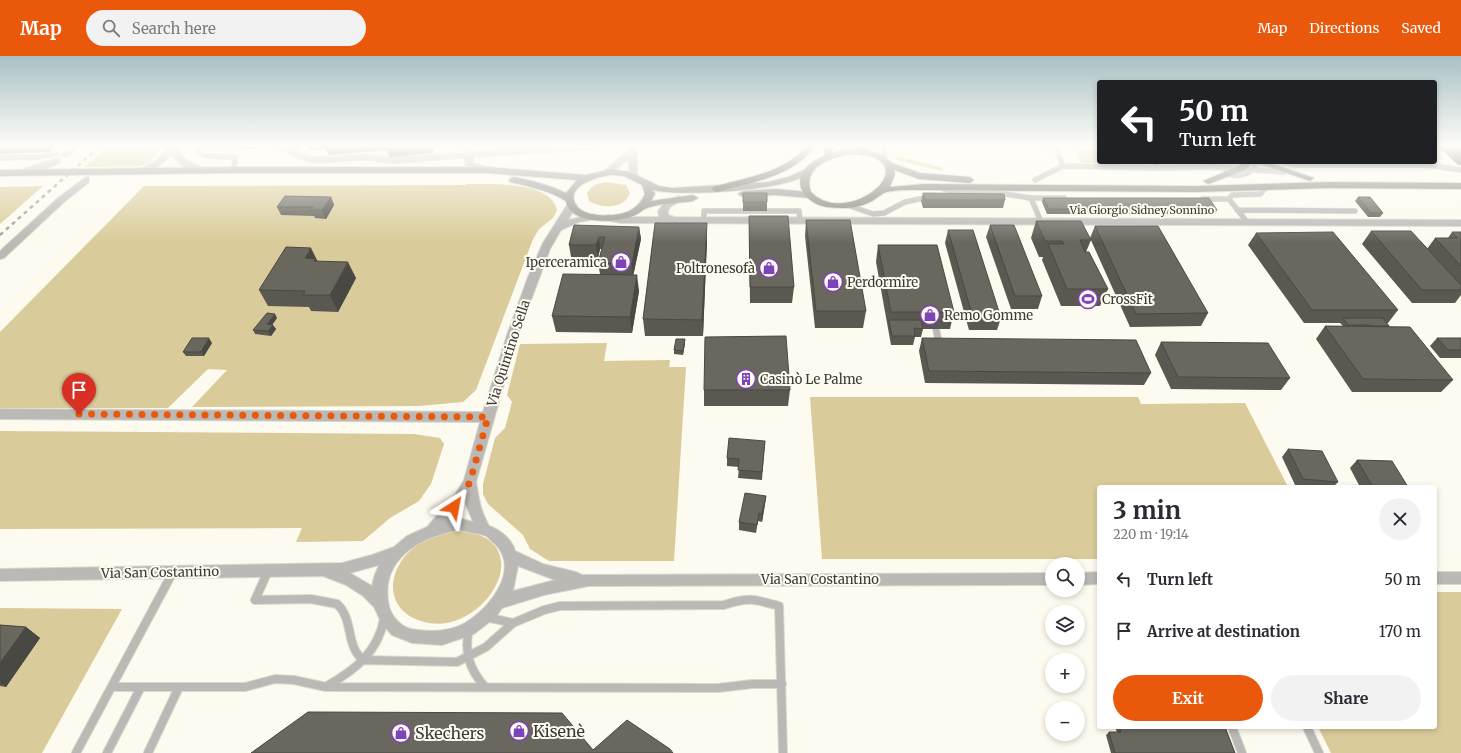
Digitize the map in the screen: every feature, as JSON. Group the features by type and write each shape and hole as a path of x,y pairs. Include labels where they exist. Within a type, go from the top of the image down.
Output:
{"highway":[{"path":"716,189 752,179"}],"main road":[{"path":"0,181 200,179"},
{"path":"458,179 501,179 544,186 556,190 579,212 592,217 608,218 629,215 645,206 679,199 776,192 808,195 826,204 850,206 870,200 884,190 890,179"},
{"path":"570,202 574,187 587,179"},
{"path":"638,179 657,188 668,191 716,189 793,179"},
{"path":"806,179 804,184 808,195"},
{"path":"963,179 1208,181 1292,179"},
{"path":"1208,181 1215,179"},
{"path":"1350,179 1461,180"},
{"path":"645,206 650,194 646,183"},
{"path":"1429,185 1461,192"},
{"path":"884,190 939,187 1196,188 1267,186 1461,186"}],"street":[{"path":"0,256 61,200 86,180"},
{"name":"Via Giorgio Sidney Sonnino","path":"679,199 667,205 662,215 669,219 679,220"},
{"name":"Via Quintino Sella","path":"433,528 447,515 460,499 470,482 512,336 545,250 558,228 570,202"},
{"path":"558,228 576,220 592,217"},
{"name":"Via Giorgio Sidney Sonnino","path":"608,218 620,220 1461,223"},
{"path":"0,414 488,417"},
{"name":"Via Quintino Sella","path":"470,482 472,507 483,527"},
{"name":"Via San Costantino","path":"459,524 483,527 494,533 503,541 510,555 512,573 510,583 500,602 486,617 469,629 453,636 436,639 420,639 405,635 393,627 384,617 379,602 380,581 384,570 398,551 420,534 433,528 459,524"},
{"name":"Via San Costantino","path":"0,575 342,569 360,565 398,551"},
{"name":"Via San Costantino","path":"510,555 531,567 554,575 589,580 1045,579"},
{"name":"Via San Costantino","path":"320,570 356,582 379,602"},
{"path":"1085,579 1097,578"},
{"path":"1437,578 1461,578"},
{"name":"Via San Costantino","path":"500,602 549,586 589,580"}],"lane":[{"path":"1197,199 1229,199 1232,195 1260,194 1267,186"},
{"path":"939,187 960,193 1005,194 1031,198"},
{"path":"850,206 873,214 884,214 905,202 932,197"},
{"path":"955,197 1070,198"},
{"path":"1031,198 1041,222"},
{"path":"1229,199 1246,222"},
{"path":"1237,210 1354,211"},
{"path":"936,329 938,338"},
{"path":"268,571 255,600 324,600 336,603 343,610 348,621 351,644 356,655 363,660 457,662 486,647 513,623 544,610 560,606 724,605 744,599 755,599 780,606 783,753"},
{"path":"76,753 173,572"},
{"path":"326,687 345,676 372,651 380,639 384,617"},
{"path":"486,617 513,623"},
{"path":"469,629 466,648 467,658 474,676 485,687"},
{"path":"112,687 246,687 275,679 294,680 326,687 718,688 752,684 782,684"},
{"path":"107,753 141,687"},
{"path":"148,753 179,687"},
{"path":"1233,729 1242,753"},
{"path":"1308,729 1319,753"}],"shaded area":[{"path":"607,182 626,185 630,193 627,198 618,205 612,206 594,204 589,201 587,193 591,188 598,184"},
{"path":"467,184 519,186 532,189 544,194 552,201 557,210 553,218 539,229 533,239 476,390 463,402 419,406 192,407 227,370 208,369 168,408 0,408 0,332 144,186"},
{"path":"43,186 0,224 0,187"},
{"path":"607,343 604,361 670,360 669,367 686,367 674,561 549,561 530,549 523,535 488,504 483,494 483,484 495,438 505,428 512,402 507,395 520,344"},
{"path":"810,397 1138,397 1141,404 1245,403 1287,485 1097,485 1097,559 1085,559 1085,557 1045,557 1045,559 822,559"},
{"path":"0,431 414,434 440,438 444,444 431,484 419,501 390,518 363,541 296,542 302,528 0,529"},
{"path":"456,530 483,537 497,550 501,566 496,585 484,602 467,615 446,623 424,622 412,618 403,611 397,603 394,594 393,584 395,574 400,564 412,549 423,541 443,533"},
{"path":"1437,592 1461,592 1461,753 1331,753 1319,729 1437,729"},
{"path":"0,608 122,609 42,753 0,753"}],"building":[{"path":"743,193 767,193 767,202 743,202"},
{"path":"923,193 1004,194 1005,200 925,200"},
{"path":"285,196 331,197 322,210 311,210 313,207 277,207"},
{"path":"1358,197 1370,197 1383,213 1371,213"},
{"path":"1043,198 1209,198 1217,210 1049,209"},
{"name":"Poltronesofà","path":"749,216 788,216 794,287 750,287"},
{"name":"Perdormire","path":"806,220 850,220 866,311 816,311"},
{"path":"1036,221 1081,221 1091,240 1080,240 1085,252 1089,252 1108,289 1067,289 1048,244 1064,244 1062,241 1045,241"},
{"path":"655,223 707,223 702,320 643,319"},
{"path":"574,225 639,227 632,264 598,263 605,237 599,237 596,245 569,245"},
{"path":"990,225 1014,225 1042,296 1015,296"},
{"path":"1095,226 1158,226 1208,313 1136,314"},
{"path":"948,230 973,230 1001,318 973,318"},
{"path":"1371,231 1411,231 1461,285 1461,290 1422,290"},
{"path":"1333,232 1398,310 1312,310 1256,233"},
{"path":"1452,232 1461,232 1461,266 1435,238 1458,238"},
{"path":"878,245 937,245 954,312 891,312"},
{"path":"286,247 311,248 305,258 316,259 314,261 348,262 330,295 303,295 305,291 259,290"},
{"path":"563,274 637,275 630,317 552,316"},
{"path":"267,313 275,314 267,324 273,325 268,331 253,330"},
{"path":"1343,318 1383,318 1389,326 1348,325"},
{"path":"889,320 921,320 923,329 914,328 915,336 892,336"},
{"path":"1325,326 1410,327 1453,380 1363,379"},
{"name":"Casinò Le Palme","path":"786,336 790,390 704,390 705,337"},
{"path":"192,338 209,338 201,352 183,352"},
{"path":"922,338 1136,340 1151,373 929,371"},
{"path":"1437,338 1461,338 1461,350 1448,350"},
{"path":"676,339 685,339 683,351 674,350"},
{"path":"1161,342 1268,343 1290,378 1178,377"},
{"path":"729,438 765,441 762,472 738,470 739,459 727,458"},
{"path":"1288,449 1322,451 1338,482 1303,479"},
{"path":"1357,460 1392,461 1407,485 1372,485"},
{"path":"745,493 766,496 762,514 759,513 757,525 739,522"},
{"path":"0,625 26,627 0,663"},
{"path":"308,712 562,713 593,750 627,720 670,749 673,753 251,753"},
{"path":"1120,729 1226,729 1235,753 1115,753 1109,732 1121,732"}],"railway":[{"path":"0,235 63,179"}],"place":[{"name":"Iperceramica","path":"621,262"},
{"name":"Poltronesofà","path":"769,268"},
{"name":"Perdormire","path":"833,282"},
{"name":"CrossFit","path":"1088,299"},
{"name":"Remo Gomme","path":"930,315"},
{"name":"Casinò Le Palme","path":"746,379"},
{"name":"Kisenè","path":"519,731"},
{"name":"Skechers","path":"401,733"}],"route":[{"path":"79,414 488,417 470,482 454,507"}]}
